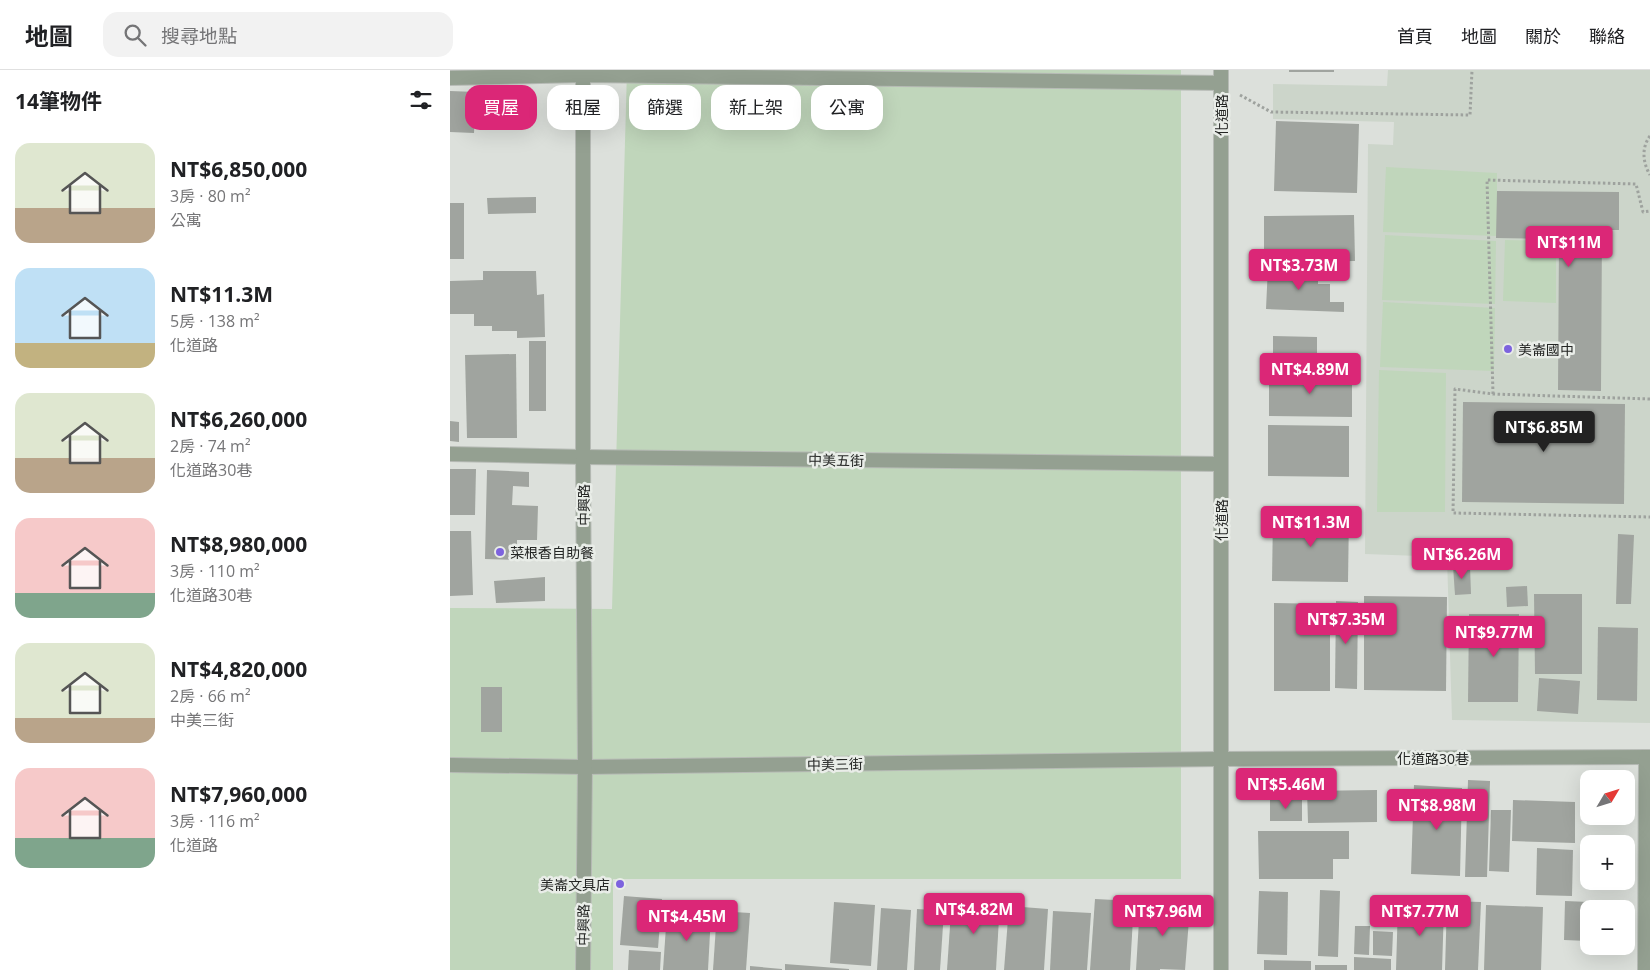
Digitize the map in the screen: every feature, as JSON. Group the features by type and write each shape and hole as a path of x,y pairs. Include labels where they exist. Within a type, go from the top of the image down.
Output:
{"street":[{"path":"450,78 583,73 1221,77"},
{"name":"中興路","path":"582,970 586,767 583,457 583,73"},
{"name":"化道路","path":"1221,77 1221,970"},
{"name":"中美五街","path":"450,454 1221,464"},
{"path":"1645,970 1648,757"},
{"name":"化道路30巷","path":"1220,759 1648,757"},
{"name":"中美三街","path":"450,764 586,767 1220,759"}],"path":[{"path":"1221,77 1271,112 1470,115 1472,70"},
{"path":"1650,136 1644,151 1644,163 1650,175"},
{"path":"1493,394 1487,180 1636,184 1643,212 1650,211"},
{"path":"1650,399 1493,394 1455,388 1453,513 1650,517"}],"shaded area":[{"name":"美崙國中","path":"1388,70 1650,70 1650,723 1452,720 1447,557 1365,554 1368,144 1393,145 1394,122 1273,119 1273,84 1387,86"}],"green space":[{"path":"627,70 1181,70 1181,879 613,879 613,970 450,970 450,608 612,609"},
{"path":"1386,167 1497,173 1497,236 1383,232"},
{"path":"1385,235 1496,241 1495,304 1382,300"},
{"path":"1505,240 1556,241 1556,303 1503,301"},
{"path":"1383,302 1495,308 1494,371 1380,367"},
{"path":"1379,370 1446,373 1445,512 1377,512"}],"building":[{"path":"1289,70 1334,70 1334,72 1289,72"},
{"path":"450,91 465,92 465,130 474,130 474,133 450,132"},
{"path":"1276,121 1359,124 1357,193 1274,191"},
{"path":"1497,191 1619,192 1619,230 1602,230 1601,391 1558,390 1559,239 1496,238"},
{"path":"536,197 536,213 488,214 487,198"},
{"path":"450,203 464,203 464,259 450,259"},
{"path":"1354,215 1355,261 1264,262 1264,216"},
{"path":"1268,266 1318,268 1318,284 1330,284 1330,302 1344,302 1344,312 1266,309"},
{"path":"483,271 536,271 537,295 544,294 545,337 517,338 517,331 492,331 492,326 474,326 474,314 450,314 450,281 483,280"},
{"path":"1273,336 1317,337 1317,361 1273,360"},
{"path":"529,341 546,341 546,411 529,411"},
{"path":"516,354 517,438 467,438 465,355"},
{"path":"1269,373 1352,374 1352,417 1269,416"},
{"path":"1463,402 1625,404 1624,504 1462,502"},
{"path":"450,421 459,422 459,442 450,441"},
{"path":"1268,425 1349,426 1349,477 1268,476"},
{"path":"450,469 476,469 475,515 450,515"},
{"path":"487,470 529,472 529,487 513,486 512,505 538,506 537,540 517,540 517,560 485,559"},
{"path":"1273,514 1349,514 1348,582 1272,581"},
{"path":"450,531 471,531 473,595 450,596"},
{"path":"1618,534 1634,535 1631,604 1616,604"},
{"path":"1453,566 1470,566 1471,594 1455,595"},
{"path":"545,577 545,601 496,603 494,581"},
{"path":"1527,586 1528,606 1507,607 1506,587"},
{"path":"1534,594 1582,594 1582,674 1535,674"},
{"path":"1364,596 1447,597 1446,691 1364,690"},
{"path":"1336,601 1358,602 1357,689 1335,688"},
{"path":"1274,603 1330,604 1330,691 1274,691"},
{"path":"1469,614 1519,614 1518,702 1468,702"},
{"path":"1598,627 1638,628 1637,701 1597,700"},
{"path":"1539,678 1580,681 1578,714 1537,711"},
{"path":"481,687 502,687 502,732 481,732"},
{"path":"1468,780 1490,781 1487,877 1465,877"},
{"path":"1414,785 1462,788 1460,876 1411,874"},
{"path":"1377,790 1377,822 1308,823 1307,791"},
{"path":"1270,798 1302,798 1302,821 1270,821"},
{"path":"1513,800 1575,802 1575,843 1512,841"},
{"path":"1491,810 1511,810 1509,872 1489,871"},
{"path":"1258,831 1349,831 1349,859 1333,859 1333,879 1259,879"},
{"path":"1537,848 1573,850 1572,896 1536,895"},
{"path":"1320,890 1340,891 1338,957 1318,956"},
{"path":"1259,891 1288,892 1287,955 1257,954"},
{"path":"624,896 662,899 658,948 620,945"},
{"path":"952,897 1000,901 996,970 947,970"},
{"path":"1095,899 1134,901 1130,970 1090,970"},
{"path":"1447,901 1481,902 1478,970 1445,970"},
{"path":"1565,901 1580,902 1580,941 1564,940"},
{"path":"834,902 875,905 871,966 830,963"},
{"path":"1140,904 1190,907 1185,970 1136,970"},
{"path":"1398,904 1444,906 1442,970 1396,970"},
{"path":"1486,905 1543,907 1541,970 1484,970"},
{"path":"1009,906 1048,909 1044,970 1004,970"},
{"path":"881,908 911,910 907,970 877,970"},
{"path":"917,909 944,911 940,970 914,970"},
{"path":"717,911 750,913 746,970 713,970"},
{"path":"1053,911 1091,913 1087,970 1050,970"},
{"path":"667,912 711,915 708,970 663,970"},
{"path":"1355,926 1370,926 1369,955 1354,954"},
{"path":"1373,931 1393,932 1392,956 1373,955"},
{"path":"629,950 661,952 660,970 628,970"},
{"path":"1354,957 1391,959 1391,970 1354,970"},
{"path":"1264,960 1311,961 1311,970 1264,970"},
{"path":"785,964 849,969 849,970 785,970"},
{"path":"1315,965 1347,965 1347,970 1315,970"},
{"path":"750,966 782,969 782,970 750,970"}],"place":[{"name":"美崙國中","path":"1508,349"},
{"name":"菜根香自助餐","path":"500,552"},
{"name":"美崙文具店","path":"620,884"}]}
